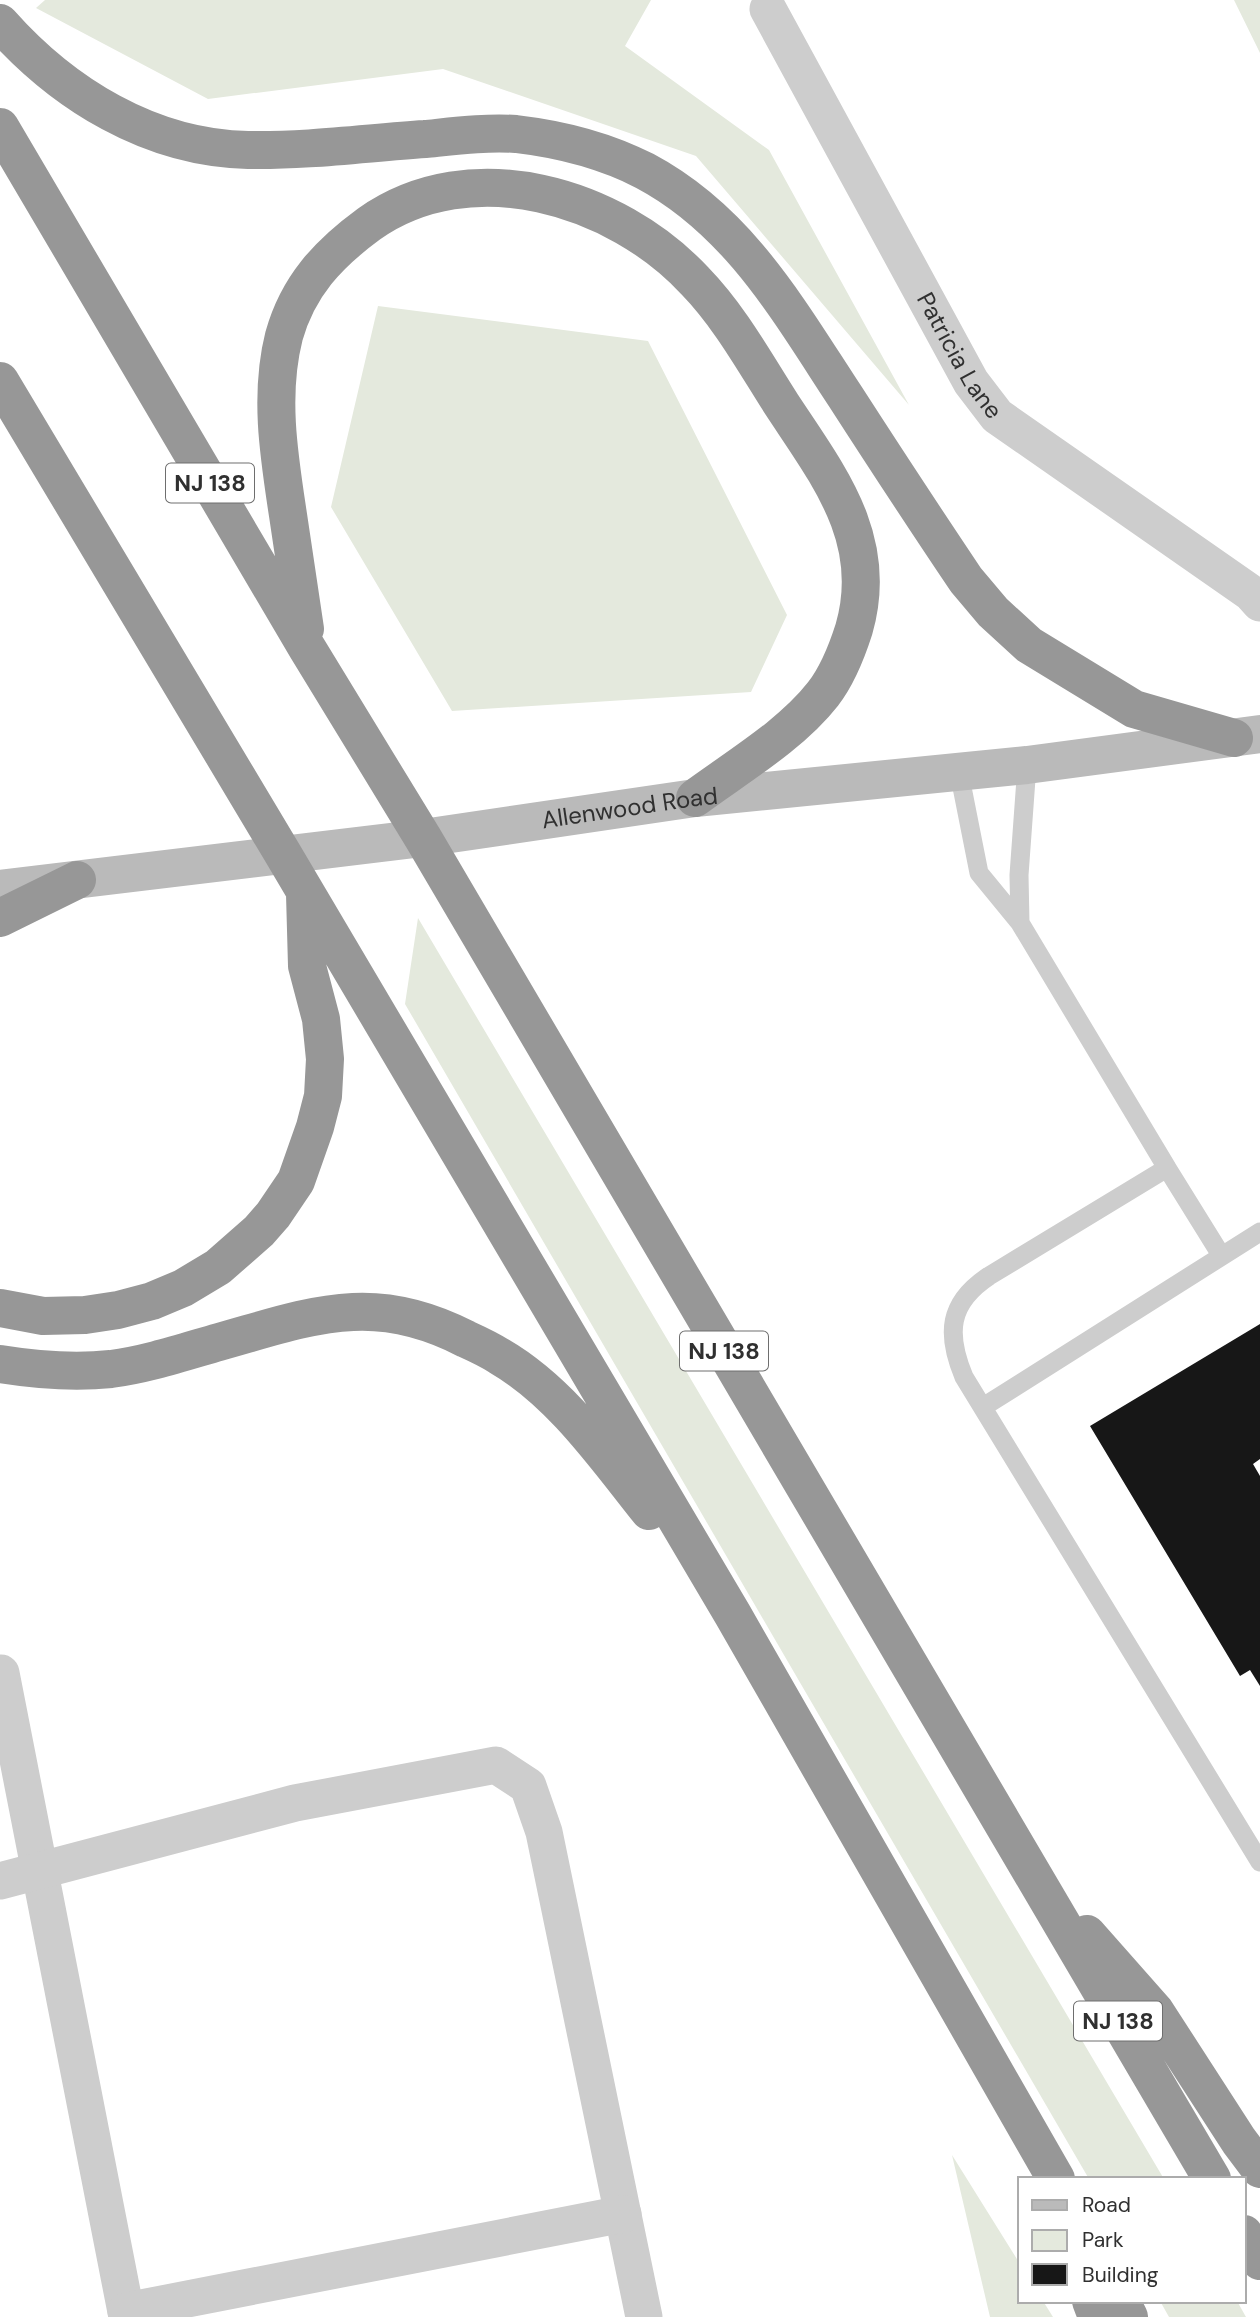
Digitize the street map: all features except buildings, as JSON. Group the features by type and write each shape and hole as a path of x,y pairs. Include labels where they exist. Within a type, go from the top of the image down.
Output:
{"highway":[{"path":"0,23 64,83 97,106 126,121 181,140 246,150 513,134 594,150 644,171 690,201 736,241 774,288 965,580 993,612 1029,645 1134,709 1247,736"},
{"name":"NJ 138","path":"0,127 307,648 423,838 1211,2177"},
{"path":"307,648 276,425 277,380 284,338 292,314 309,282 326,259 346,241 386,212 418,198 459,190 494,188 542,193 589,207 638,233 666,253 704,291 727,319 837,489 854,533 859,560 860,587 854,627 839,666 823,694 789,728 695,798"},
{"path":"0,381 284,854 733,1615 1043,2162 1054,2177"},
{"path":"0,918 77,880"},
{"path":"0,1308 43,1316 85,1315 152,1301 183,1288 218,1267 273,1215 296,1181 323,1096 325,1059 321,1018 307,966 305,892"},
{"path":"0,1364 38,1370 112,1369 145,1363 303,1319 355,1311 408,1316 443,1327 500,1356 554,1399 587,1434 733,1615"},
{"path":"1025,1864 1155,2011 1260,2169"},
{"path":"1246,2237 1260,2260"}],"street":[{"name":"Patricia Lane","path":"768,9 971,382 997,416 1251,593 1260,603"},
{"name":"Allenwood Road","path":"0,889 423,838 695,798 1027,765 1247,736"},
{"path":"1,1673 127,2314 623,2214"},
{"path":"0,1881 295,1803 496,1765 528,1786 544,1832 644,2317"}],"lane":[{"path":"1020,923 1019,875 1027,765"},
{"path":"959,772 979,873 1020,923 1221,1255"},
{"path":"1167,1168 989,1276 968,1292 956,1314 954,1345 964,1377 1260,1862"},
{"path":"983,1407 1260,1232"}],"green space":[{"path":"45,0 651,0 625,46 769,150 909,405 696,156 443,69 208,99 36,8"},
{"path":"1234,0 1260,0 1260,53"},
{"path":"378,306 648,341 787,615 751,692 452,711 331,507"},
{"path":"418,918 1163,2177 1088,2177 405,1004"},
{"path":"952,2155 1018,2261 1018,2303 1044,2303 1053,2317 990,2317"},
{"path":"1161,2303 1238,2303 1246,2317 1169,2317"}]}
